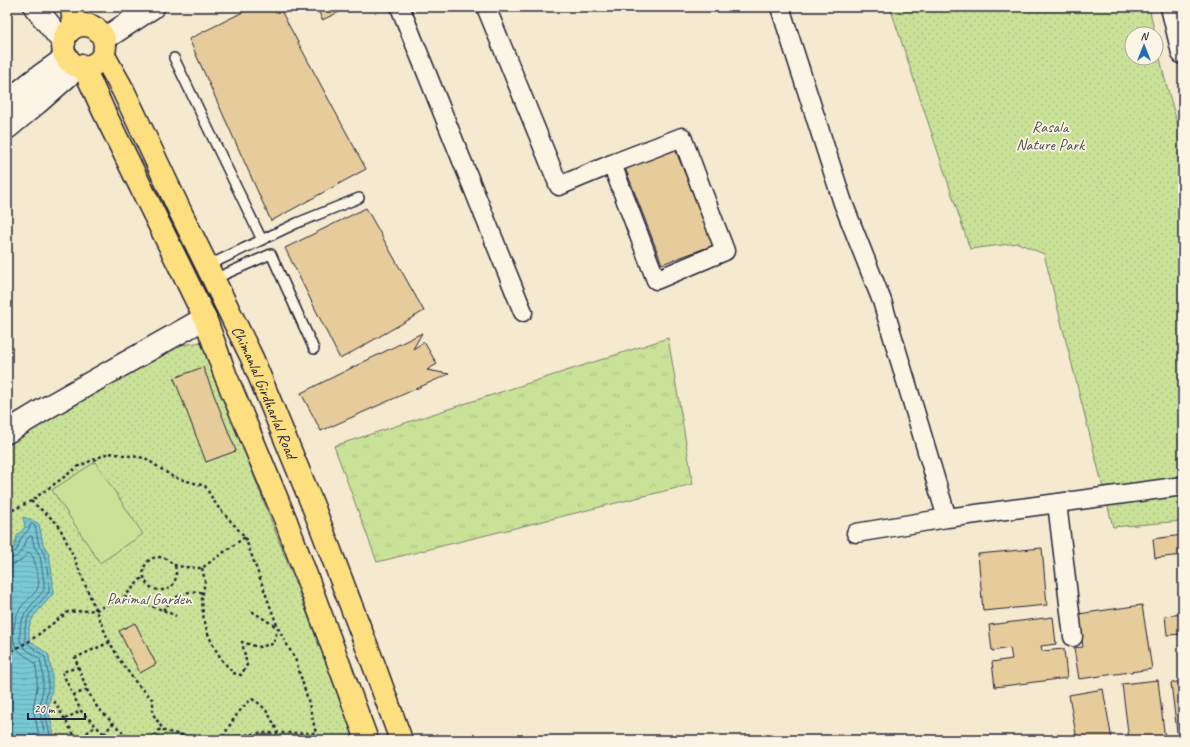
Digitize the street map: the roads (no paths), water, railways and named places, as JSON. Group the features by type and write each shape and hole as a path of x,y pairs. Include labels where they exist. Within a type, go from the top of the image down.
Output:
{"main road":[{"path":"35,7 82,37"},
{"path":"51,7 82,37"},
{"path":"7,102 82,37 125,7"},
{"path":"7,128 37,104 82,37 153,7"},
{"path":"1172,7 1183,53"},
{"name":"Chimanlal Girdharlal Road","path":"82,37 122,90 252,358 310,499 401,740"},
{"name":"Chimanlal Girdharlal Road","path":"82,37 104,112 205,318 225,374 286,521 367,740"},
{"path":"7,432 48,407 205,318"}],"street":[{"path":"400,7 523,312"},
{"path":"486,7 559,186 612,164 682,137 724,251 656,280 612,164"},
{"path":"780,7 843,202 882,301 947,518"},
{"path":"856,533 947,518 1183,486"},
{"path":"1057,503 1072,637"}],"lane":[{"path":"174,58 262,240"},
{"path":"211,272 262,240 297,223 359,198"},
{"path":"211,272 271,254 314,349"}],"water":[{"path":"23,517 39,524 43,544 48,552 50,560 53,594 33,617 29,627 29,640 48,654 52,673 52,690 48,707 55,740 7,740 7,551 14,548 17,536 25,527"}],"park label":[{"name":"Rasala Nature Park","path":"1050,135"},
{"name":"Parimal Garden","path":"149,598"}]}
